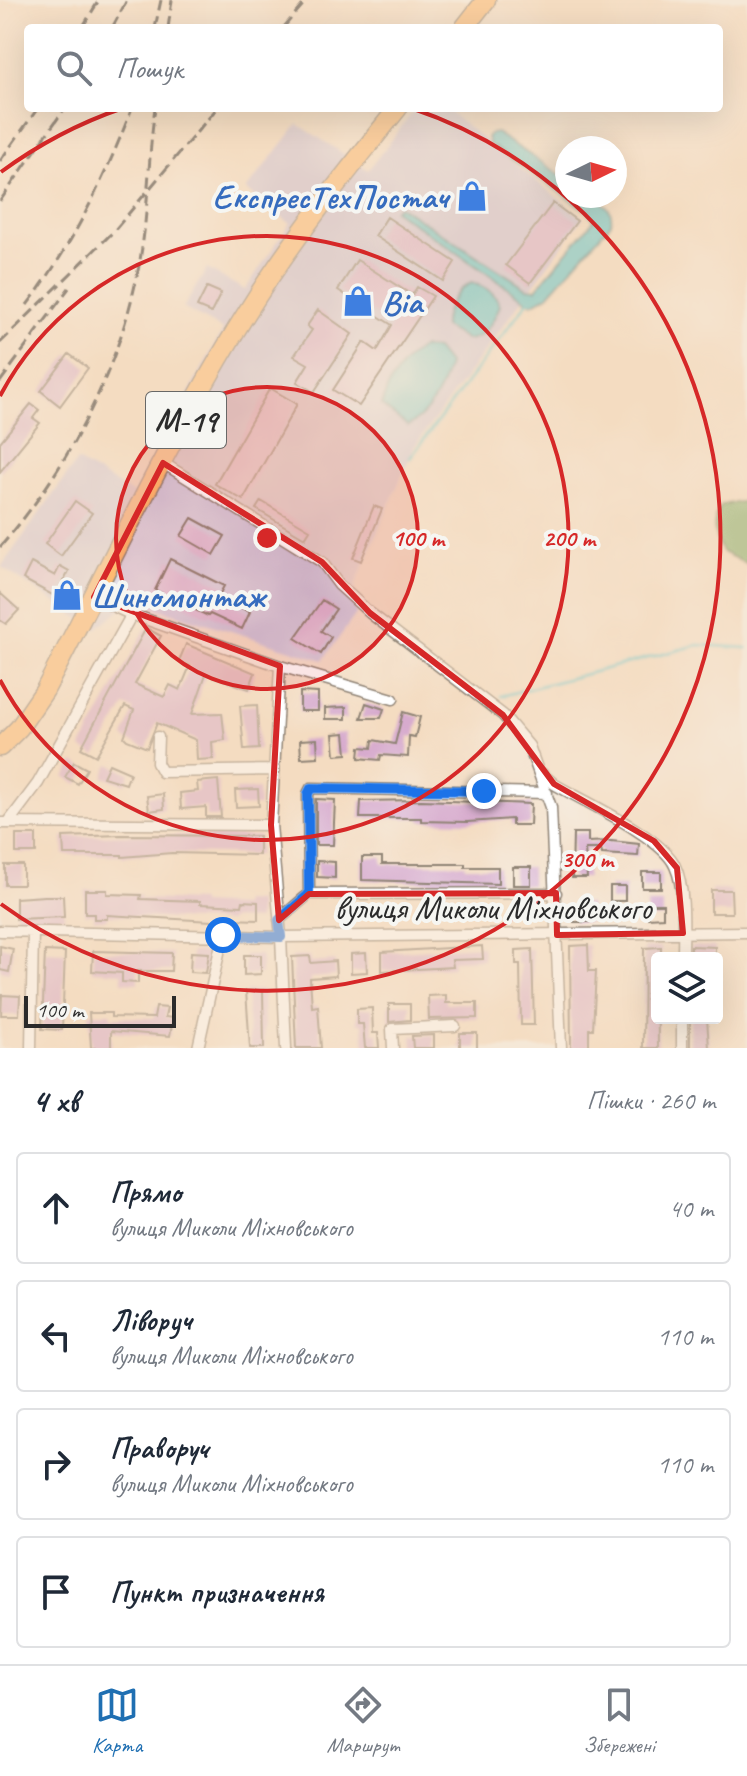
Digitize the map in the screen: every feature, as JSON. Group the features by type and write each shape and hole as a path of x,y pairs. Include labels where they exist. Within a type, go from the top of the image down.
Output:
{"highway":[{"path":"467,24 486,0"},
{"name":"М-19","path":"0,747 19,728 45,690 218,361 272,275 349,168 395,112"}],"street":[{"path":"163,463 322,562 339,585 370,613 503,715 529,746 547,793 553,826 561,1048"},
{"path":"94,597 132,614 280,666 393,699"},
{"path":"4,823 38,783 132,614"},
{"path":"280,666 271,825 281,937 286,1048"},
{"path":"158,737 157,763 162,772 272,770"},
{"path":"538,771 554,784 654,841 669,854 677,868 683,952"},
{"name":"вулиця Миколи Міхновського","path":"279,920 309,894 308,794 311,788 547,793"},
{"path":"4,823 271,825"},
{"path":"309,894 556,893"},
{"name":"вулиця Миколи Міхновського","path":"0,931 281,937 747,932"},
{"path":"31,1048 33,932"},
{"path":"198,1048 223,935"},
{"path":"682,1024 682,1048"},
{"path":"393,1048 392,1029 455,1026"}],"highlighted area":[{"path":"163,463 322,562 370,613 503,715 554,784 654,841 677,868 683,933 557,935 556,893 309,894 279,920 271,825 280,666 94,597"}],"shaded area":[{"path":"413,112 449,112 555,196 555,208 570,208 583,218 414,447 355,586 356,614 323,660 132,600 96,629 1,567 77,461 134,494 223,330 183,308 207,269 245,290 290,223 246,190 298,124 368,170"}],"green space":[{"path":"747,501 747,564 722,552 714,528 721,505"}],"water":[{"path":"496,133 555,171 555,189 489,144 487,137"},
{"path":"399,206 527,288 536,289 594,220 583,208 608,208 611,223 548,295 532,304 394,210"},
{"path":"472,283 489,291 500,305 488,328 467,340 444,327 444,321 456,295"},
{"path":"422,348 436,349 448,364 434,400 423,415 408,426 382,406 396,373"}],"building":[{"path":"553,203 555,208 577,221 530,283 506,265"},
{"path":"387,217 455,262 443,281 375,236"},
{"path":"357,260 412,295 417,287 433,296 359,406 333,390 364,342 377,351 392,325 338,290"},
{"path":"207,287 221,293 211,313 197,307"},
{"path":"318,310 352,334 314,392 297,382 308,364 294,356 312,330 307,326"},
{"path":"69,354 88,368 60,406 41,391"},
{"path":"270,388 297,404 243,500 215,484"},
{"path":"31,404 39,410 33,418 40,423 0,472 0,442"},
{"path":"75,501 92,513 61,556 45,544"},
{"path":"261,501 310,530 305,538 256,509"},
{"path":"374,506 382,509 361,561 353,558"},
{"path":"192,518 225,536 214,555 181,536"},
{"path":"170,559 224,586 218,597 250,612 242,629 155,590"},
{"path":"31,563 55,576 60,566 69,571 56,597 23,579"},
{"path":"0,593 19,610 6,624 0,620"},
{"path":"322,600 336,609 321,631 331,637 321,654 295,638"},
{"path":"146,628 161,636 135,684 164,697 170,685 180,690 190,666 179,661 186,644 255,673 249,689 206,674 192,714 222,713 225,740 212,742 213,759 197,760 196,740 157,723 147,748 127,740 124,737 134,710 125,706 96,756 81,748"},
{"path":"300,692 318,693 318,711 300,711"},
{"path":"366,703 384,709 381,718 361,718"},
{"path":"257,705 259,749 244,750 240,706"},
{"path":"346,707 346,719 325,719 325,708"},
{"path":"403,712 420,717 415,737 409,736 408,757 381,755 380,760 359,758 360,747 372,748 373,740 395,744"},
{"path":"345,733 347,754 335,755 333,734"},
{"path":"317,739 318,757 301,758 300,740"},
{"path":"74,762 87,769 78,784 65,777"},
{"path":"109,764 130,773 126,784 103,777"},
{"path":"218,780 221,817 206,817 206,807 181,809 180,793 198,791 197,782"},
{"path":"258,789 259,806 236,807 235,790"},
{"path":"163,794 164,809 149,811 147,796"},
{"path":"316,799 335,800 333,845 316,845"},
{"path":"361,801 531,804 530,825 512,825 512,819 467,822 360,818"},
{"path":"573,833 588,833 588,842 639,844 638,856 602,854 601,849 585,849 587,878 572,878"},
{"path":"16,835 36,835 36,853 16,853"},
{"path":"259,836 259,855 64,855 63,837"},
{"path":"362,857 382,857 382,864 498,867 498,884 362,880"},
{"path":"317,861 335,862 335,878 317,877"},
{"path":"5,865 23,865 23,885 5,885"},
{"path":"513,867 531,867 531,885 513,885"},
{"path":"642,872 661,872 661,888 642,888"},
{"path":"610,886 625,886 625,901 610,901"},
{"path":"85,890 141,895 140,899 200,901 200,904 242,906 243,901 258,902 258,920 230,919 229,922 107,915 107,919 94,919 94,914 85,914"},
{"path":"711,890 731,890 732,913 711,913"},
{"path":"63,896 64,917 16,919 16,898"},
{"path":"589,904 589,922 574,922 574,905"},
{"path":"647,904 663,904 663,917 648,918"},
{"path":"588,945 589,971 596,971 593,1029 589,1029 589,1048 571,1048 570,946"},
{"path":"0,946 13,949 9,972 0,970"},
{"path":"482,946 483,959 452,960 453,967 382,971 382,952"},
{"path":"691,946 715,947 715,952 691,952"},
{"path":"661,947 661,952 651,952 651,1024 658,1024 658,1048 643,1048 644,948"},
{"path":"532,949 534,1025 521,1025 520,964 516,964 516,950"},
{"path":"45,951 65,952 62,1030 42,1029"},
{"path":"93,951 172,953 171,971 138,971 138,983 122,982 122,973 92,971"},
{"path":"191,952 209,953 206,973 190,972"},
{"path":"366,953 367,972 351,973 351,954"},
{"path":"244,955 261,955 261,974 244,975"},
{"path":"310,956 311,963 335,961 336,976 310,978 312,1007 318,1006 321,1048 296,1048 292,957"},
{"path":"263,990 264,1048 250,1048 246,991"},
{"path":"2,995 20,996 19,1015 1,1015"},
{"path":"446,995 446,1003 477,1003 477,1018 429,1019 428,996"},
{"path":"389,1004 410,1004 410,1020 389,1022"},
{"path":"156,1007 167,1008 165,1017 173,1018 170,1036 111,1031 111,1048 91,1048 89,1013 154,1018"},
{"path":"372,1008 373,1033 378,1033 379,1048 365,1048 363,1024 357,1024 357,1009"},
{"path":"690,1024 707,1024 709,1048 690,1048"},
{"path":"460,1033 477,1033 477,1048 460,1048"},
{"path":"434,1035 434,1048 413,1048 412,1036"}],"waterway":[{"path":"410,458 529,300"},
{"path":"501,696 698,645 747,648"}],"railway":[{"path":"84,24 99,0"},
{"path":"114,24 127,0"},
{"path":"156,24 161,0"},
{"path":"169,24 172,0"},
{"path":"286,24 307,0"},
{"path":"0,161 35,112"},
{"path":"0,201 62,112"},
{"path":"27,305 59,259 87,210 130,112"},
{"path":"0,547 26,516 71,447 91,410 122,333 141,254 155,112"},
{"path":"0,343 114,231 214,112"},
{"path":"0,382 69,288"}],"place":[{"name":"ЕкспресТехПостач","path":"472,196"},
{"name":"Віа","path":"358,301"},
{"name":"Шиномонтаж","path":"67,595"}],"route":[{"path":"223,935 281,937 279,920 309,894 308,794 311,788 484,791"}]}
